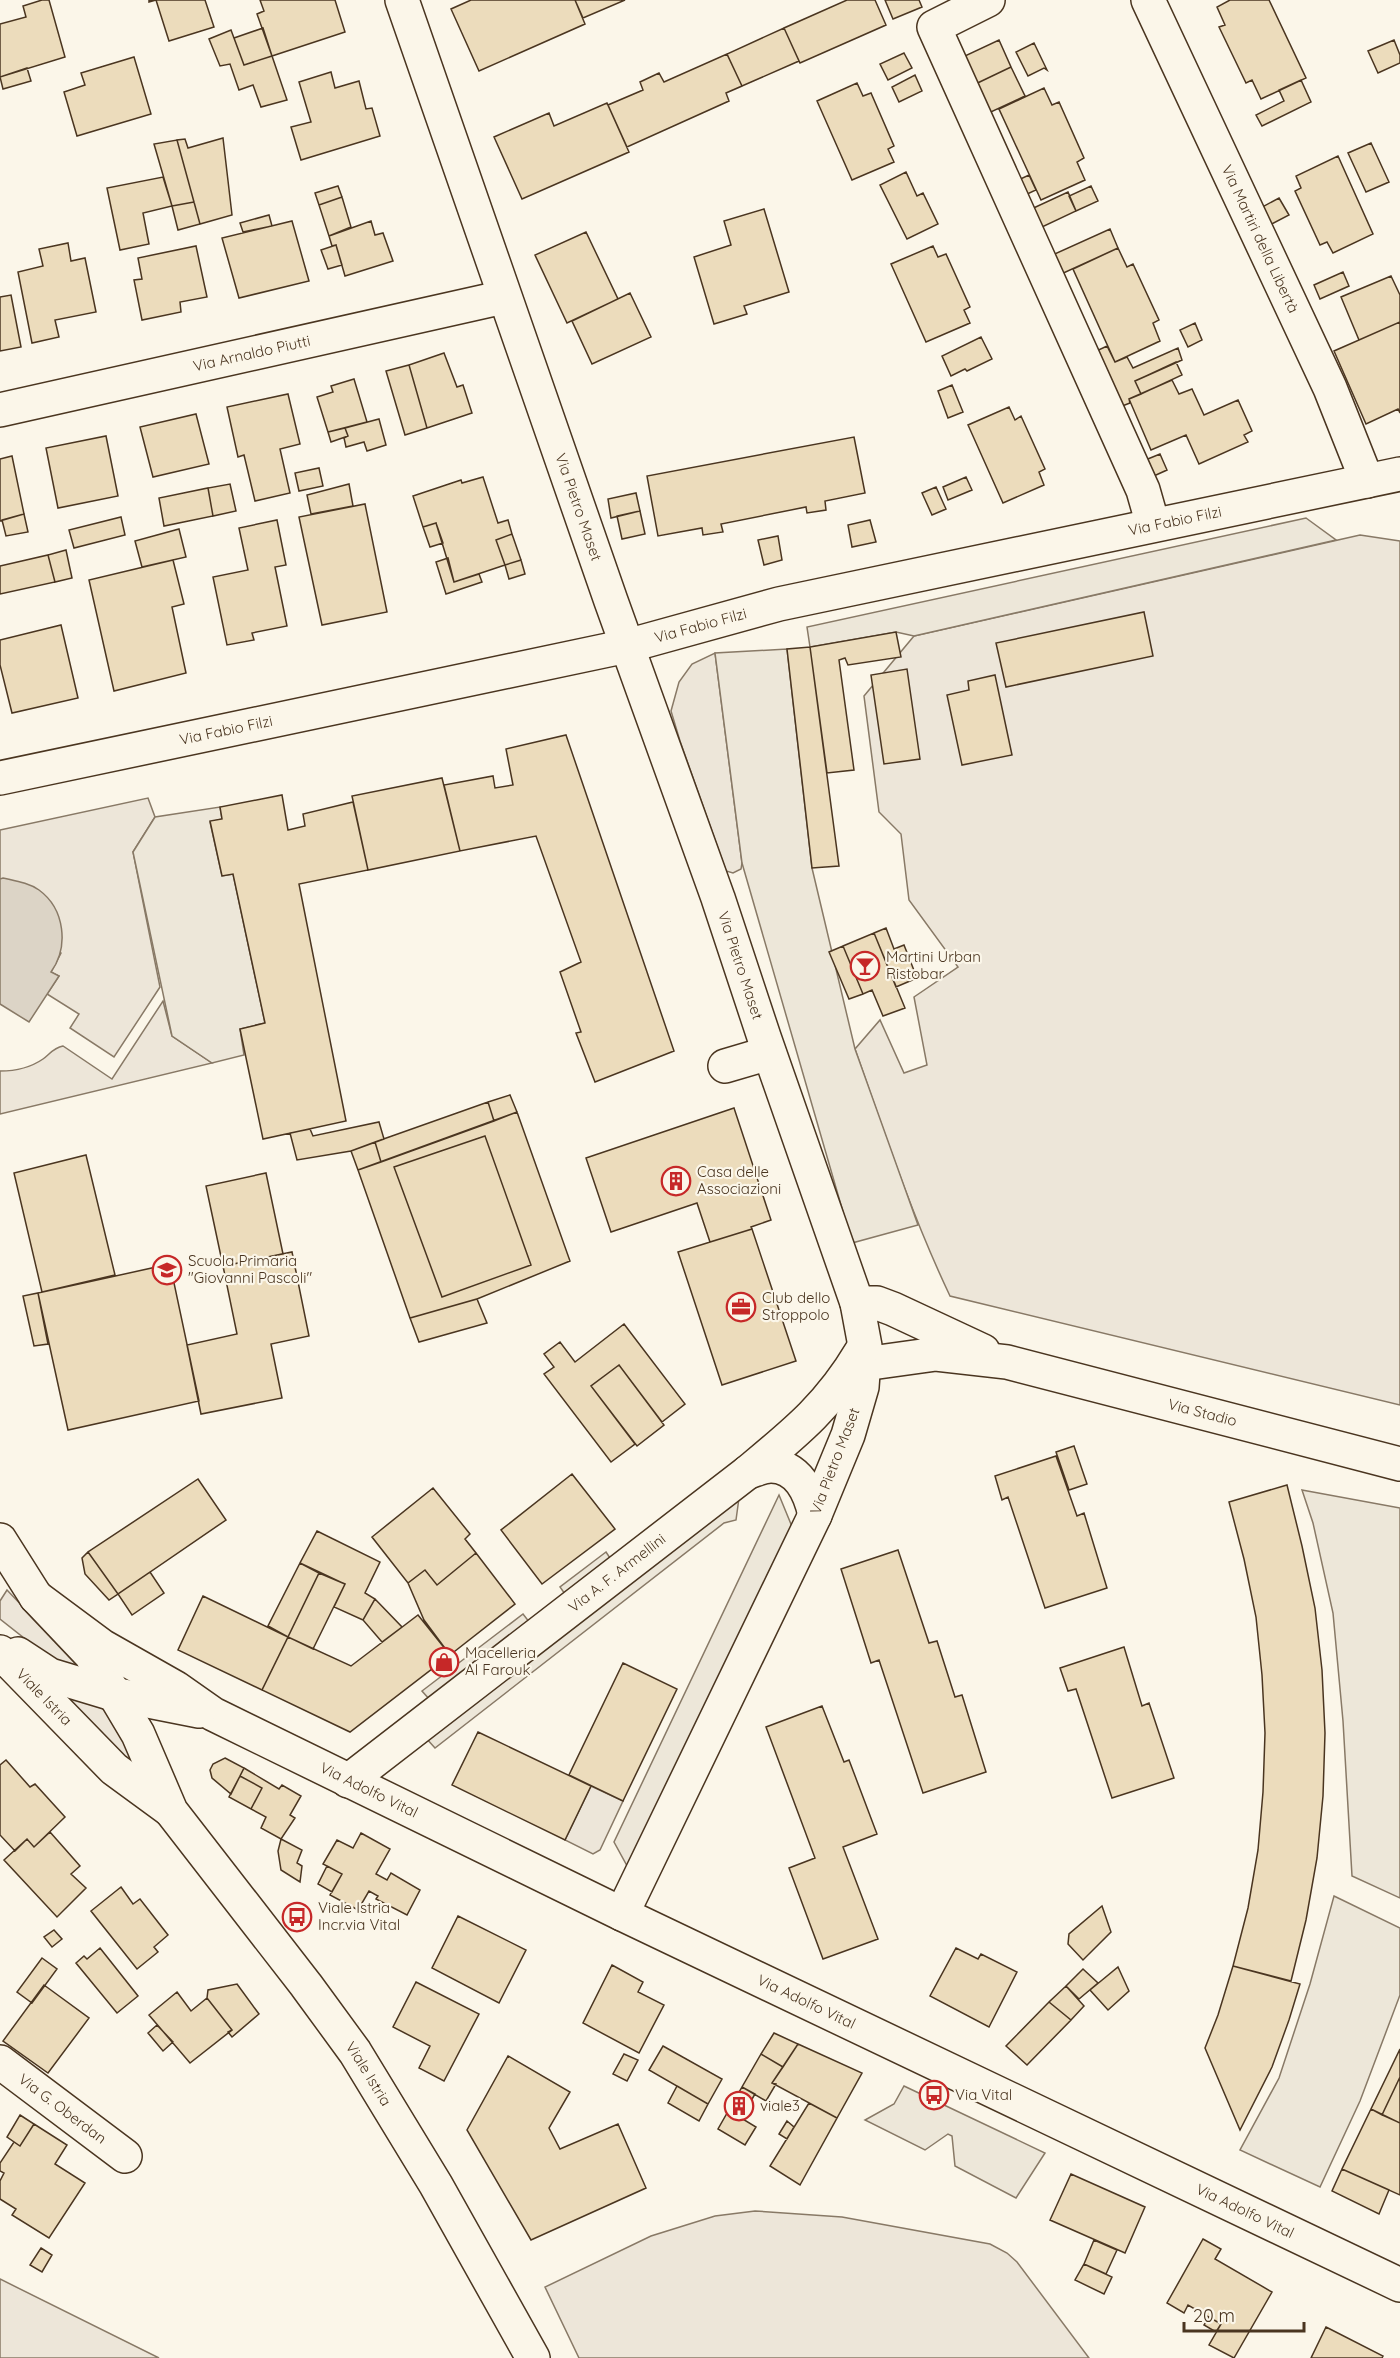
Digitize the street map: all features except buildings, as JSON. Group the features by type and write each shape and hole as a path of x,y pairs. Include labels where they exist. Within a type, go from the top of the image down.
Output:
{"street":[{"name":"Via Pietro Maset","path":"402,0 504,297 718,898 769,1053 857,1303 864,1355 862,1387 848,1435 815,1515 622,1914"},
{"path":"988,0 934,27 1143,490 1153,525"},
{"name":"Via Martiri della Libertà","path":"1148,0 1330,388 1367,480"},
{"name":"Via Arnaldo Piutti","path":"0,410 504,297"},
{"name":"Via Fabio Filzi","path":"0,778 627,646 779,604 1400,474"},
{"path":"724,1066 769,1053"},
{"name":"Via Stadio","path":"857,1303 877,1303 893,1309 1007,1362"},
{"name":"Via Stadio","path":"864,1355 936,1354 1007,1362 1400,1464"},
{"name":"Via A. F. Armellini","path":"348,1781 748,1472 823,1406 864,1355"},
{"path":"748,1472 771,1466 788,1470 803,1483 811,1496 815,1515"},
{"name":"Viale Istria","path":"0,1540 36,1597 92,1655 138,1734 171,1811 355,2052 436,2185 529,2350"},
{"name":"Via Adolfo Vital","path":"36,1597 102,1646 176,1688 213,1714 622,1914 1400,2284"},
{"name":"Viale Istria","path":"0,1642 50,1675 113,1694"},
{"name":"Viale Istria","path":"0,1652 114,1769 171,1811"},
{"name":"Via Adolfo Vital","path":"113,1694 213,1714"},
{"path":"171,1811 156,1749 160,1734 171,1722 189,1715 213,1714"},
{"name":"Via G. Oberdan","path":"0,2062 125,2156"}],"shaded area":[{"path":"1306,518 1336,540 914,636 896,632 810,647 807,627"},
{"path":"1360,535 1400,541 1400,1405 950,1296 911,1205 855,1049 880,1020 904,1073 927,1065 914,997 958,967 909,900 901,834 879,812 864,696 914,636"},
{"path":"787,649 812,868 855,1049 918,1225 852,1243 742,863 715,653"},
{"path":"715,653 742,863 741,869 733,873 726,871 671,711 679,682 692,664"},
{"path":"148,798 155,817 133,852 160,987 114,1057 70,1028 79,1014 47,994 59,976 51,972 61,953 3,879 0,879 0,830"},
{"path":"220,807 222,819 210,822 222,876 233,874 265,1023 240,1029 244,1055 212,1063 172,1036 133,852 155,817"},
{"path":"0,879 27,884 39,890 54,907 62,929 60,951 51,972 59,976 29,1022 0,1004"},
{"path":"163,1001 172,1036 212,1063 0,1114 0,1071 28,1067 63,1046 112,1079"},
{"path":"1302,1490 1400,1508 1400,1898 1352,1876 1343,1721 1333,1613 1313,1523"},
{"path":"779,1495 793,1529 631,1873 614,1842"},
{"path":"739,1498 736,1520 724,1523 435,1748 426,1738"},
{"path":"606,1552 612,1561 567,1597 560,1587"},
{"path":"7,1590 88,1675 47,1656 0,1619 0,1601"},
{"path":"523,1614 530,1623 430,1700 422,1691"},
{"path":"71,1698 108,1706 127,1741 136,1771 65,1699"},
{"path":"591,1786 623,1801 600,1850 593,1854 565,1840"},
{"path":"1334,1896 1400,1928 1400,1995 1360,2101 1320,2187 1240,2150 1279,2078 1310,1984"},
{"path":"904,2086 1045,2153 1016,2198 955,2166 952,2136 948,2134 925,2150 865,2120 894,2104"},
{"path":"755,2211 842,2217 990,2244 1007,2253 1017,2262 1089,2358 579,2358 545,2287 651,2236 715,2216"},
{"path":"0,2279 159,2358 0,2358"}],"place":[{"name":"Martini Urban Ristobar","path":"865,966"},
{"name":"Casa delle Associazioni","path":"676,1181"},
{"name":"Scuola Primaria \"Giovanni Pascoli\"","path":"167,1270"},
{"name":"Club dello Stroppolo","path":"741,1307"},
{"name":"Macelleria Al Farouk","path":"444,1662"},
{"name":"Viale Istria Incr.via Vital","path":"297,1917"},
{"name":"Via Vital","path":"934,2095"},
{"name":"viale3","path":"739,2106"}]}
